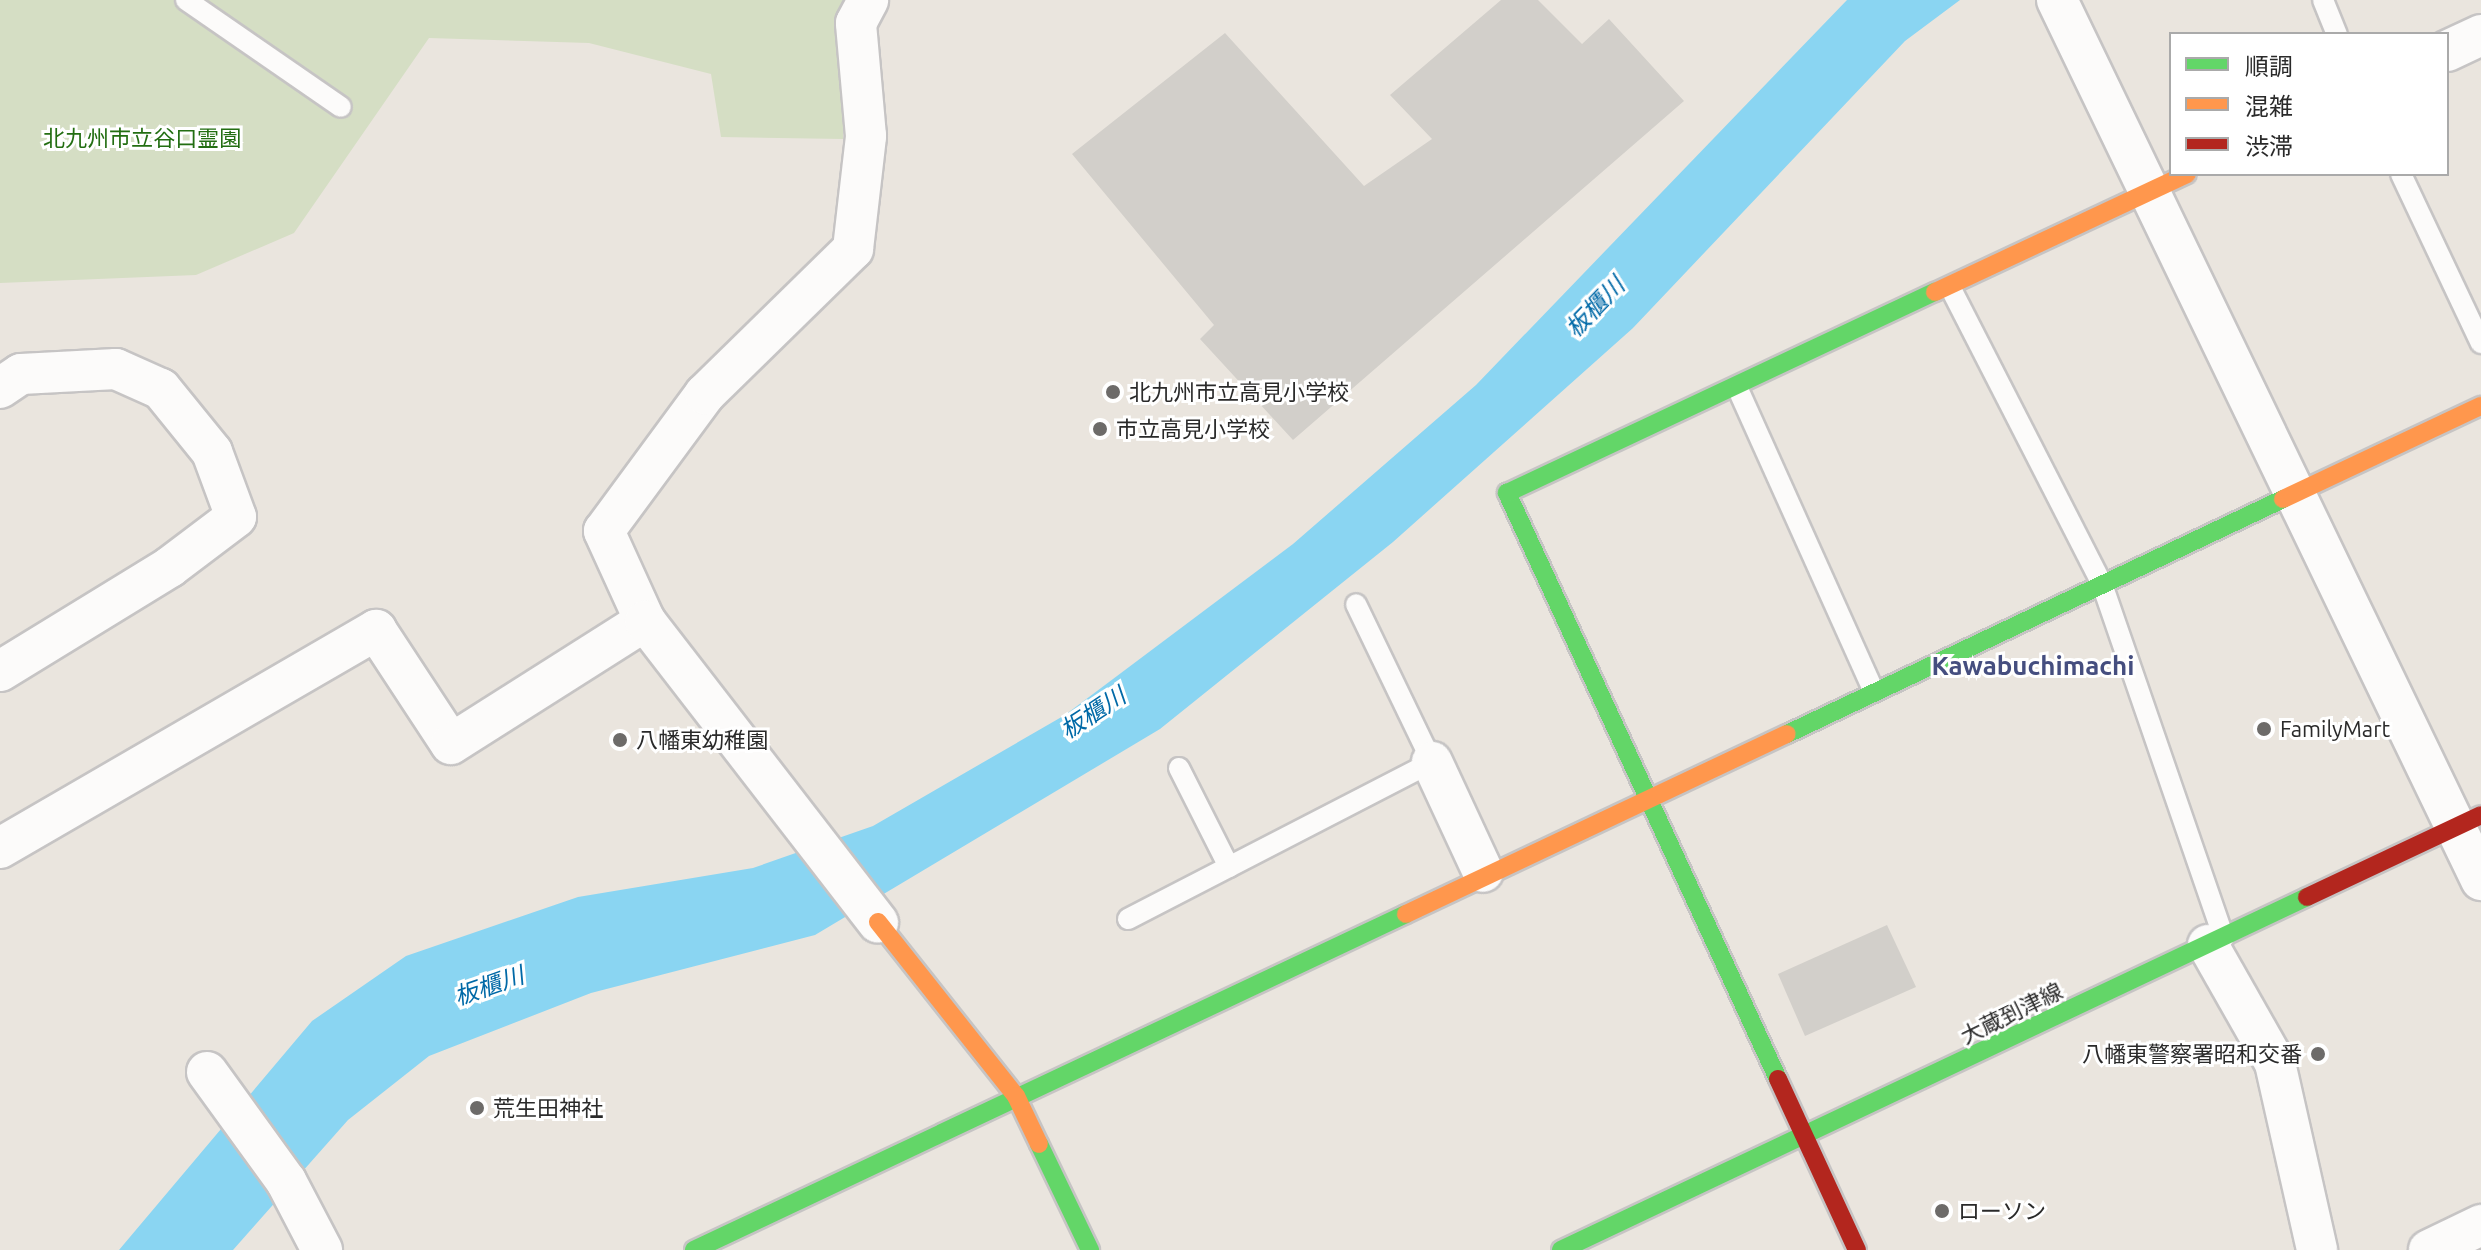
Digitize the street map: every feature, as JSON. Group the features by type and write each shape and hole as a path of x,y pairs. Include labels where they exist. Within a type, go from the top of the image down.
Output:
{"street":[{"path":"868,0 856,23 866,136 853,249 705,394 604,531 645,621 1016,1096 1090,1250"},
{"path":"2057,0 2291,496 2468,822 2481,880"},
{"path":"2449,50 2481,35"},
{"path":"1857,1250 1803,1140 1650,793 1507,493 2183,176"},
{"path":"0,388 21,374 116,369 161,389 212,452 236,517 170,567 0,671"},
{"path":"694,1250 1650,793 2481,406"},
{"path":"0,848 376,630 451,744 645,621"},
{"path":"1432,762 1483,872"},
{"name":"大蔵到津線","path":"1561,1250 1803,1140 2468,822"},
{"path":"2216,942 2275,1063 2317,1250"},
{"path":"207,1072 286,1181 322,1250"},
{"path":"2429,1250 2481,1225"}],"lane":[{"path":"186,0 341,107"},
{"path":"2323,0 2336,32"},
{"path":"2402,176 2481,343"},
{"path":"1950,287 2102,584 2216,942"},
{"path":"1737,387 1873,690"},
{"path":"1128,919 1432,762 1356,604"},
{"path":"1179,768 1229,867"}],"green space":[{"name":"北九州市立谷口霊園","path":"0,0 845,0 843,139 721,137 711,74 589,43 429,38 294,233 196,275 0,283"}],"water":[{"name":"板櫃川","path":"1847,0 1960,0 1905,41 1633,328 1393,542 1160,729 815,935 591,993 429,1056 348,1120 233,1250 119,1250 312,1021 406,956 578,897 753,868 873,826 1065,715 1293,544 1476,385"}],"building":[{"path":"1501,0 1538,0 1582,44 1609,19 1684,101 1293,440 1200,339 1214,325 1072,154 1225,33 1364,186 1432,139 1390,95"},
{"path":"1887,925 1916,987 1805,1036 1778,974"}],"traffic: fast":[{"path":"1778,1079 1507,493 1935,292"},
{"path":"1787,734 2283,499"},
{"path":"1561,1250 2307,897"},
{"path":"694,1250 1406,914"},
{"path":"1039,1144 1090,1250"}],"traffic: slow":[{"path":"1935,292 2183,176"},
{"path":"2283,499 2481,406"},
{"path":"1406,914 1787,734"},
{"path":"878,922 1016,1096 1039,1144"}],"traffic: jam":[{"path":"2307,897 2481,815"},
{"path":"1778,1079 1857,1250"}],"place":[{"name":"北九州市立高見小学校","path":"1113,392"},
{"name":"市立高見小学校","path":"1100,429"},
{"name":"FamilyMart","path":"2264,729"},
{"name":"八幡東幼稚園","path":"620,740"},
{"name":"八幡東警察署昭和交番","path":"2318,1054"},
{"name":"荒生田神社","path":"477,1108"},
{"name":"ローソン","path":"1942,1211"}],"district":[{"name":"Kawabuchimachi","path":"2033,666"}]}
